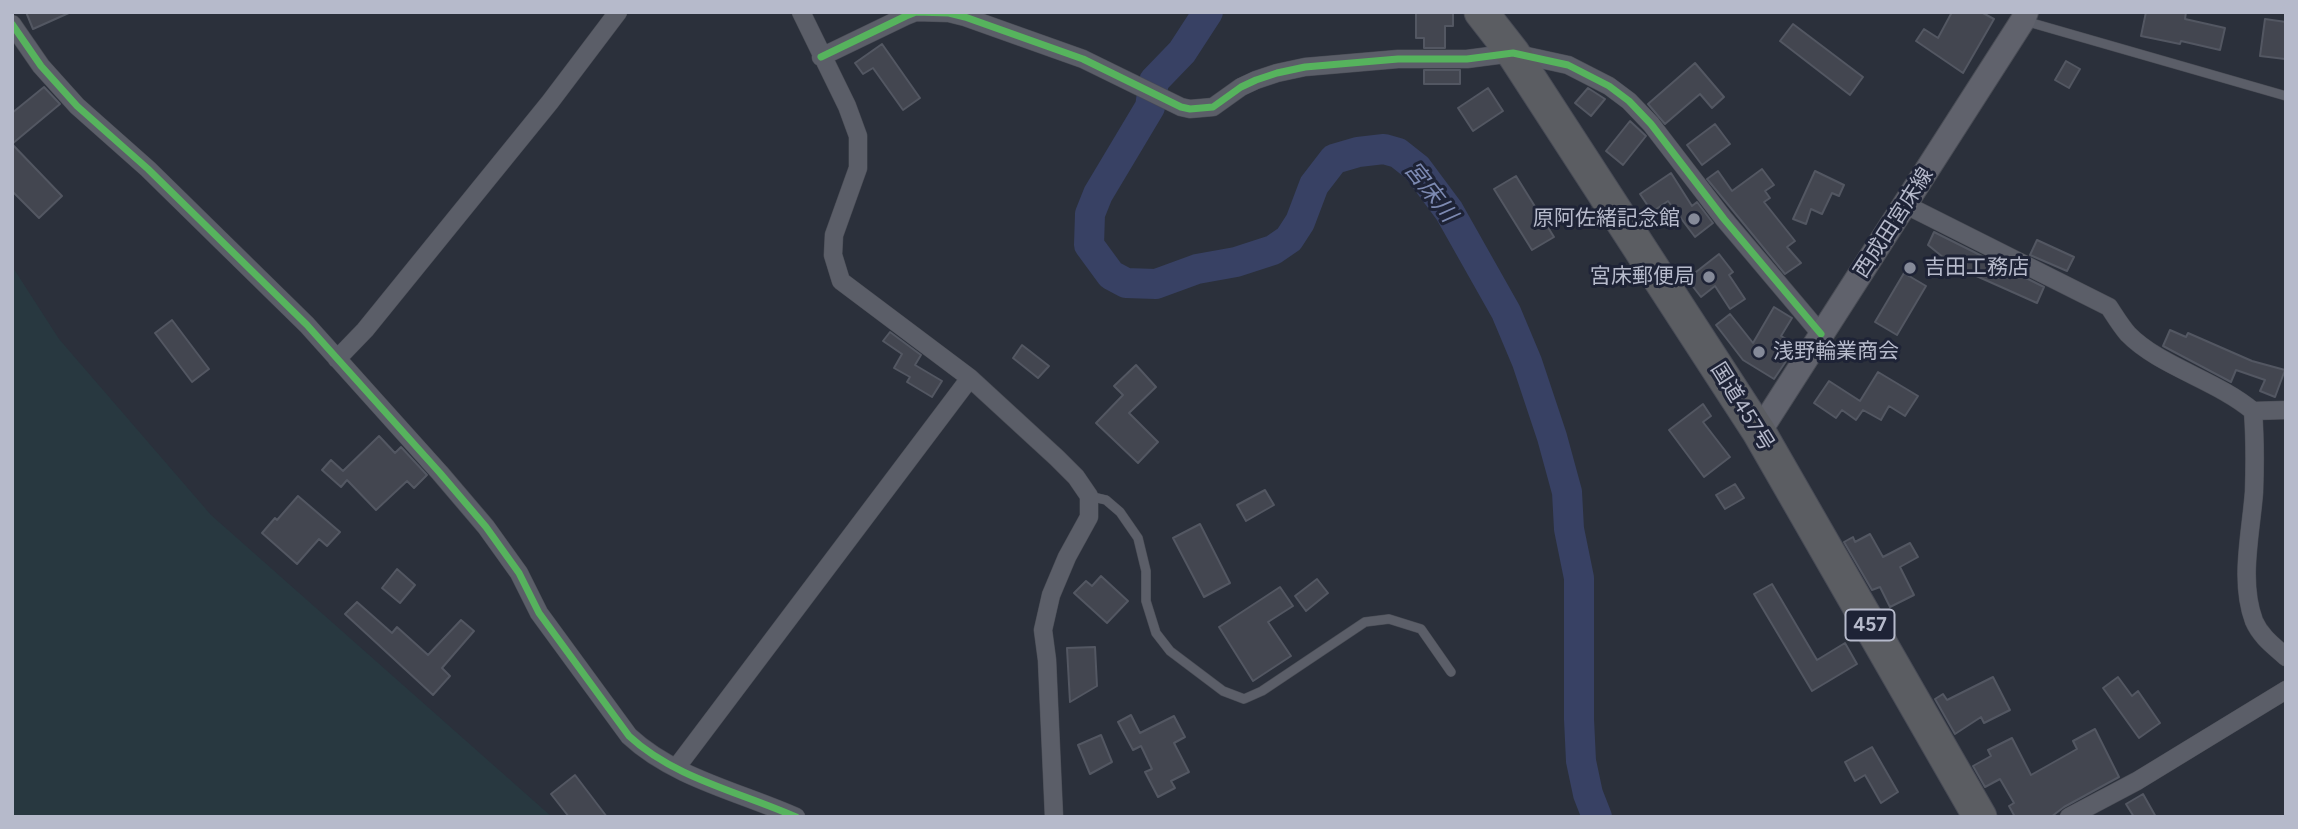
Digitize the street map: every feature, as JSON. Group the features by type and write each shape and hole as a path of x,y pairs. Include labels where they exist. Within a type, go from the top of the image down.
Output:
{"highway":[{"name":"国道457号","path":"1481,12 1513,53 1759,432 1980,817"}],"main road":[{"name":"西成田宮床線","path":"1759,432 1906,205 2019,15"}],"street":[{"path":"337,359 365,330 550,102 618,12"},
{"path":"801,12 847,106 858,136 858,168 834,235 833,255 841,281 970,378 1057,458 1076,477 1089,496 1089,517 1067,557 1051,595 1043,630 1047,660 1054,817"},
{"path":"821,57 916,12 949,13 1102,67 1190,109 1213,107 1256,80 1306,66 1398,59 1467,59 1513,53 1567,65 1609,86 1629,101 1651,124 1724,219 1821,334"},
{"path":"12,24 41,66 77,106 148,169 307,325 396,423 486,527 519,573 539,612 619,723 644,750 676,768 796,817"},
{"path":"1906,205 2109,307 2128,334 2149,351 2234,395 2253,411 2286,410"},
{"path":"676,768 970,378"},
{"path":"2253,411 2254,490 2247,579 2248,603 2263,637 2286,657"},
{"path":"2069,817 2137,781 2286,690"}],"lane":[{"path":"2019,15 2286,96"},
{"path":"1089,496 1106,500 1120,512 1138,538 1146,571 1146,601 1156,633 1170,651 1223,691 1244,699 1262,691 1365,622 1389,619 1421,629 1451,672"}],"shaded area":[{"path":"12,266 59,339 211,515 552,817 12,817"}],"building":[{"path":"26,12 71,12 33,29"},
{"path":"1416,12 1453,12 1453,26 1445,26 1445,48 1424,48 1424,38 1416,38"},
{"path":"1952,12 1981,12 1994,19 1963,73 1916,41 1924,29 1938,38"},
{"path":"2146,12 2186,12 2185,19 2225,28 2220,50 2141,36"},
{"path":"2265,19 2286,22 2285,59 2260,56"},
{"path":"1793,24 1863,77 1850,95 1780,41"},
{"path":"882,44 920,98 903,110 873,68 863,74 855,63"},
{"path":"2066,61 2080,69 2069,88 2055,80"},
{"path":"1695,63 1724,97 1712,108 1700,94 1665,124 1648,104"},
{"path":"1424,70 1460,70 1460,84 1424,84"},
{"path":"44,87 60,104 12,144 12,113"},
{"path":"1488,88 1503,111 1473,131 1458,108"},
{"path":"1588,88 1605,99 1591,116 1575,103"},
{"path":"1630,121 1646,136 1623,165 1606,151"},
{"path":"1715,124 1730,144 1702,165 1687,145"},
{"path":"12,144 62,196 39,218 12,191"},
{"path":"1762,169 1774,185 1765,191 1770,198 1764,202 1795,241 1787,247 1801,263 1785,274 1707,179 1718,171 1732,191"},
{"path":"1815,171 1844,185 1839,196 1832,193 1822,214 1811,209 1806,224 1793,219"},
{"path":"1671,173 1692,206 1697,202 1713,223 1695,237 1668,201 1652,212 1640,194"},
{"path":"1516,176 1554,237 1532,250 1494,189"},
{"path":"1934,232 2044,287 2037,303 1954,266 1928,245"},
{"path":"2037,240 2074,257 2067,271 2030,255"},
{"path":"1719,254 1733,272 1729,275 1745,299 1730,309 1715,286 1701,297 1687,279"},
{"path":"1904,273 1926,286 1897,335 1875,322"},
{"path":"1774,307 1792,318 1781,336 1797,345 1774,379 1743,360 1716,325 1730,314 1753,343"},
{"path":"172,320 209,369 192,382 155,333"},
{"path":"2170,330 2186,337 2188,333 2252,361 2285,370 2275,397 2260,391 2265,380 2236,370 2231,382 2163,346"},
{"path":"890,332 921,355 915,365 942,381 932,397 907,382 910,377 894,368 902,354 883,341"},
{"path":"1022,345 1049,366 1038,378 1013,358"},
{"path":"1136,365 1156,387 1129,413 1158,442 1138,463 1096,423 1123,395 1114,386"},
{"path":"1878,372 1918,396 1905,416 1889,406 1881,420 1863,410 1856,420 1842,410 1836,418 1814,403 1829,381 1860,401"},
{"path":"1703,404 1711,416 1703,422 1730,457 1704,477 1669,430"},
{"path":"379,436 395,453 401,447 427,475 414,488 407,481 376,510 347,480 341,487 322,470 331,460 343,471"},
{"path":"1735,484 1744,498 1725,509 1716,495"},
{"path":"1265,490 1274,505 1246,521 1237,505"},
{"path":"298,496 340,532 327,546 319,539 297,564 262,533"},
{"path":"1200,524 1230,583 1204,597 1173,538"},
{"path":"1870,534 1883,557 1910,543 1918,557 1900,567 1914,595 1890,607 1880,587 1872,590 1844,542 1853,537 1855,542"},
{"path":"397,569 415,585 400,603 382,588"},
{"path":"1101,576 1128,601 1107,623 1074,593 1086,581 1092,586"},
{"path":"1317,579 1328,593 1306,611 1295,596"},
{"path":"1772,584 1817,660 1845,643 1857,664 1812,691 1754,594"},
{"path":"1280,587 1293,606 1268,622 1291,656 1253,681 1219,627"},
{"path":"357,602 392,633 397,627 428,655 461,620 474,631 442,668 450,676 433,695 345,614"},
{"path":"1095,647 1097,686 1070,702 1067,648"},
{"path":"1993,677 2010,710 1984,723 1981,717 1955,734 1935,699 1943,694 1947,700"},
{"path":"2118,677 2132,696 2138,691 2160,723 2139,738 2103,688"},
{"path":"1131,715 1140,733 1174,716 1185,737 1174,743 1189,772 1171,781 1175,788 1158,797 1145,772 1152,769 1141,746 1133,750 1118,722"},
{"path":"2095,729 2119,777 2051,817 2015,817 2009,806 2014,803 2000,779 1985,787 1973,766 1991,756 1988,750 2012,738 2031,775 2077,749 2073,741"},
{"path":"1101,735 1112,762 1090,774 1078,745"},
{"path":"1872,747 1898,792 1881,803 1865,775 1855,781 1845,762"},
{"path":"575,775 607,817 569,817 551,794"},
{"path":"2143,794 2156,817 2134,817 2126,804"}],"waterway":[{"name":"宮床川","path":"1208,12 1182,52 1154,81 1150,107 1098,194 1090,214 1089,245 1111,275 1126,283 1156,284 1197,269 1236,262 1273,250 1289,239 1300,222 1314,185 1334,159 1358,152 1384,149 1398,153 1417,168 1449,211 1506,312 1527,362 1552,437 1567,492 1569,529 1579,578 1581,761 1588,794 1597,817"}],"cycle path":[{"path":"821,57 916,12 949,13 1083,59 1190,109 1213,107 1256,80 1305,67 1398,59 1467,59 1513,53 1568,65 1609,86 1629,101 1651,124 1724,219 1821,334"},
{"path":"12,24 41,66 77,106 148,169 307,325 440,473 486,527 519,573 539,613 629,736 666,763 708,783 796,817"}],"place":[{"name":"原阿佐緒記念館","path":"1694,219"},
{"name":"吉田工務店","path":"1910,268"},
{"name":"宮床郵便局","path":"1709,277"},
{"name":"浅野輪業商会","path":"1759,352"}]}
